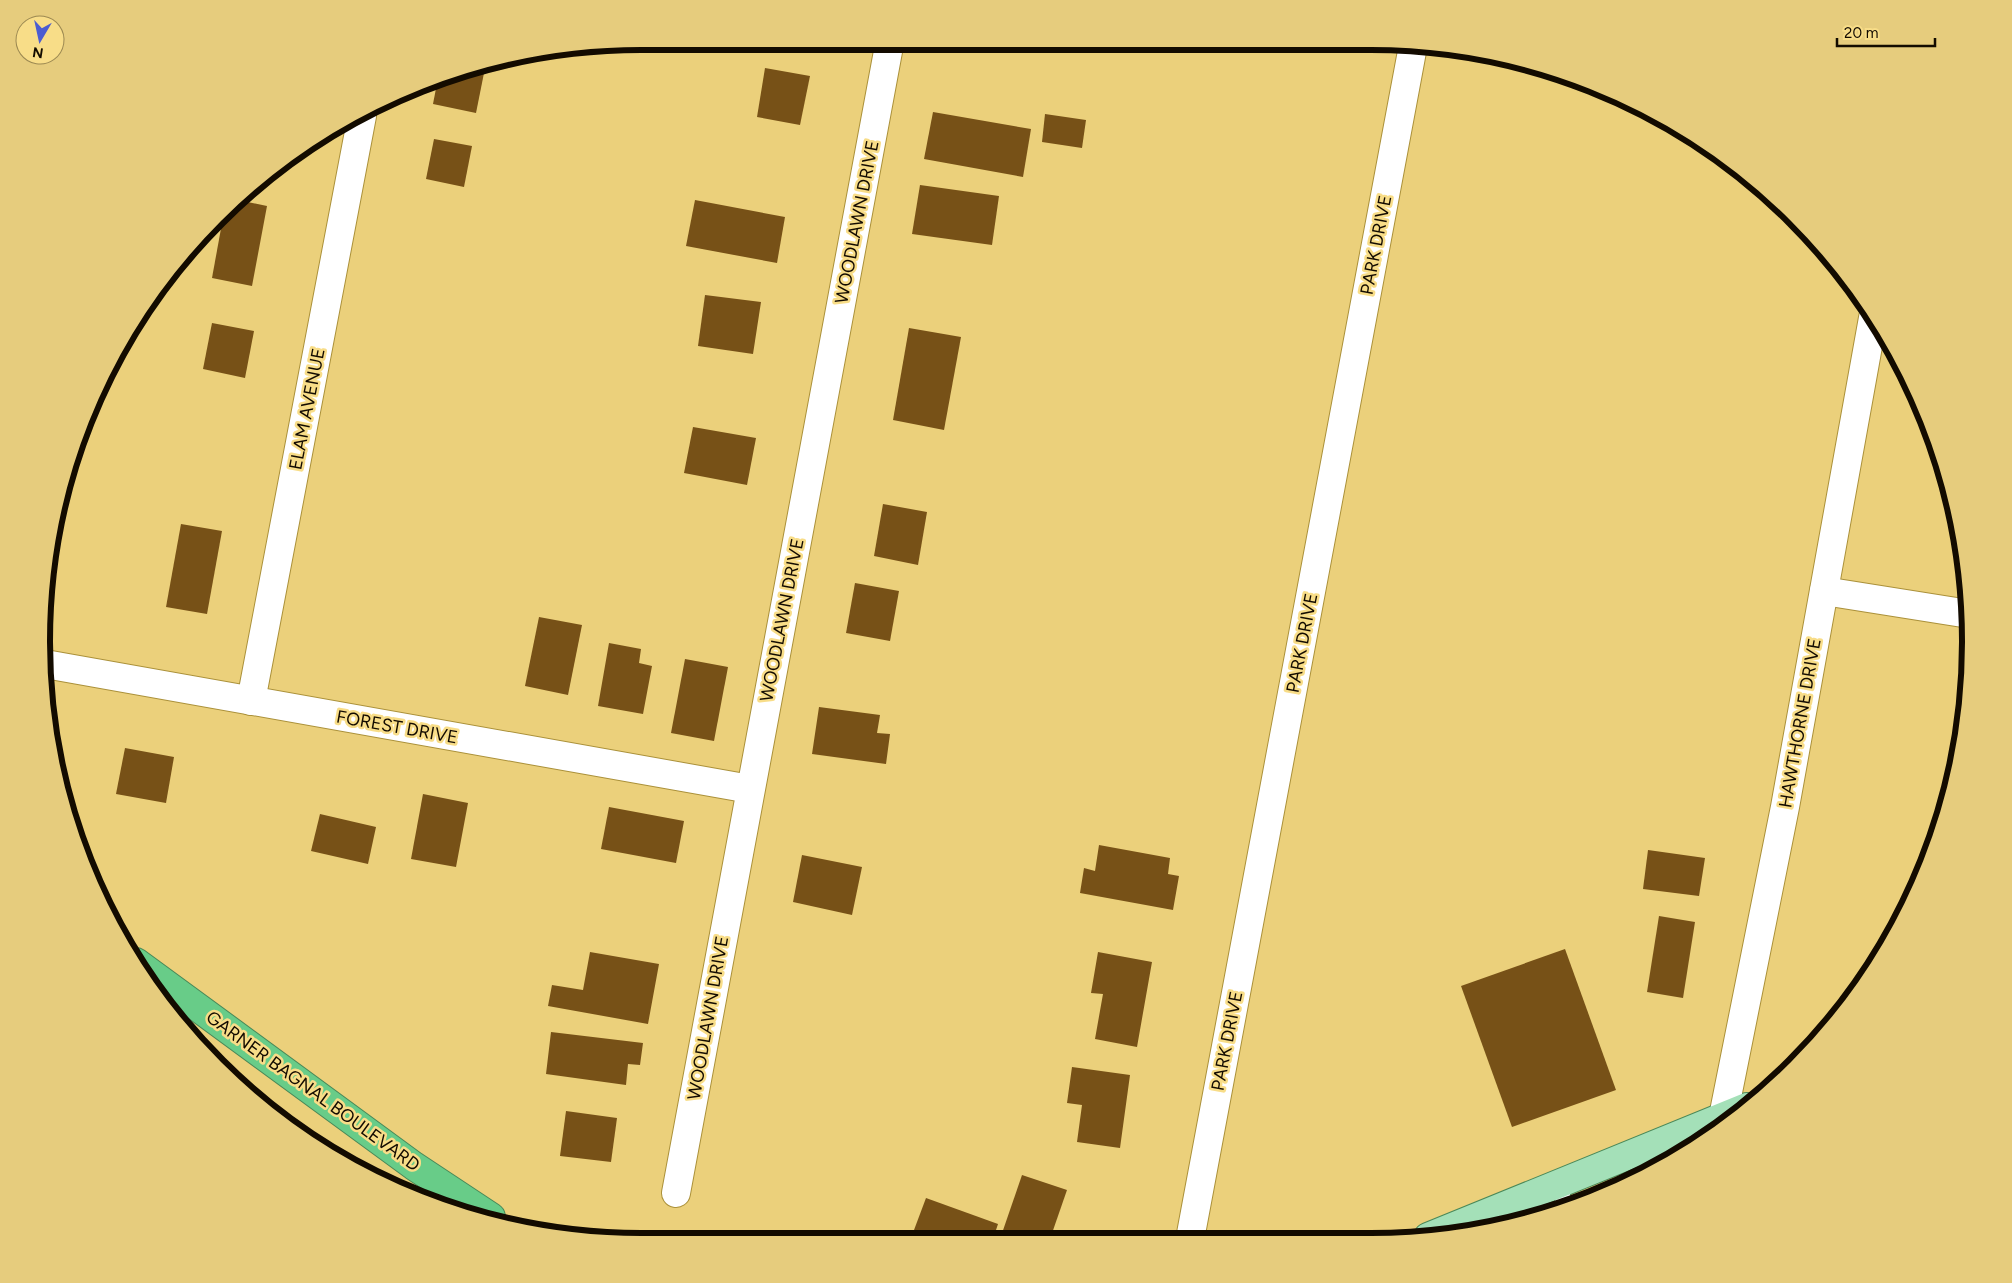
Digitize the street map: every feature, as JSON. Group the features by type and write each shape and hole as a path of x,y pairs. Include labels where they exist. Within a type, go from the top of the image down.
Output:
{"highway":[{"name":"GARNER BAGNAL BOULEVARD","path":"153,975 414,1166 482,1211"}],"main road":[{"path":"1470,1225 1562,1195 1706,1128"}],"street":[{"name":"WOODLAWN DRIVE","path":"676,1193 889,50"},
{"name":"PARK DRIVE","path":"1191,1233 1413,51"},
{"name":"ELAM AVENUE","path":"251,701 361,121"},
{"name":"HAWTHORNE DRIVE","path":"1731,1111 1871,328"},
{"path":"1824,591 1961,613"},
{"name":"FOREST DRIVE","path":"51,665 750,789"}],"building":[{"path":"1091,50 1104,50 1104,53"},
{"path":"765,68 810,76 800,125 757,117"},
{"path":"484,71 476,113 433,104 436,87"},
{"path":"933,112 1031,129 1023,177 924,159"},
{"path":"1045,114 1086,120 1082,148 1042,142"},
{"path":"434,139 472,146 464,187 426,179"},
{"path":"920,185 999,196 992,245 912,234"},
{"path":"695,200 785,217 777,263 686,246"},
{"path":"246,202 267,206 252,286 212,278 222,224"},
{"path":"705,295 761,302 753,354 698,346"},
{"path":"212,323 254,331 245,378 203,369"},
{"path":"909,328 961,337 944,430 893,420"},
{"path":"693,427 756,438 747,485 684,473"},
{"path":"883,504 927,512 918,565 874,556"},
{"path":"181,524 222,531 207,614 166,607"},
{"path":"855,583 899,591 890,641 846,633"},
{"path":"539,617 582,625 568,695 525,686"},
{"path":"609,643 641,649 639,663 652,666 643,714 598,706"},
{"path":"685,659 728,667 714,741 671,733"},
{"path":"819,707 880,715 877,733 890,734 886,764 812,754"},
{"path":"125,748 174,757 166,803 116,794"},
{"path":"423,794 468,803 456,867 411,859"},
{"path":"609,807 684,821 676,863 601,849"},
{"path":"320,814 376,827 368,864 311,851"},
{"path":"1099,845 1170,858 1168,874 1179,876 1173,910 1080,893 1084,868 1095,871"},
{"path":"1648,850 1705,858 1699,896 1643,889"},
{"path":"802,855 862,867 852,915 793,902"},
{"path":"1659,916 1695,922 1683,998 1647,992"},
{"path":"1565,949 1616,1090 1512,1127 1461,986"},
{"path":"590,952 659,964 648,1024 548,1006 552,985 583,990"},
{"path":"1098,952 1152,962 1137,1047 1095,1039 1103,994 1091,993"},
{"path":"551,1032 643,1043 640,1065 628,1064 626,1085 546,1074"},
{"path":"1072,1067 1130,1075 1120,1148 1077,1142 1082,1105 1067,1103"},
{"path":"566,1111 617,1118 611,1162 560,1156"},
{"path":"1022,1175 1067,1190 1052,1233 1002,1233"},
{"path":"926,1198 998,1224 995,1233 913,1233"}]}
